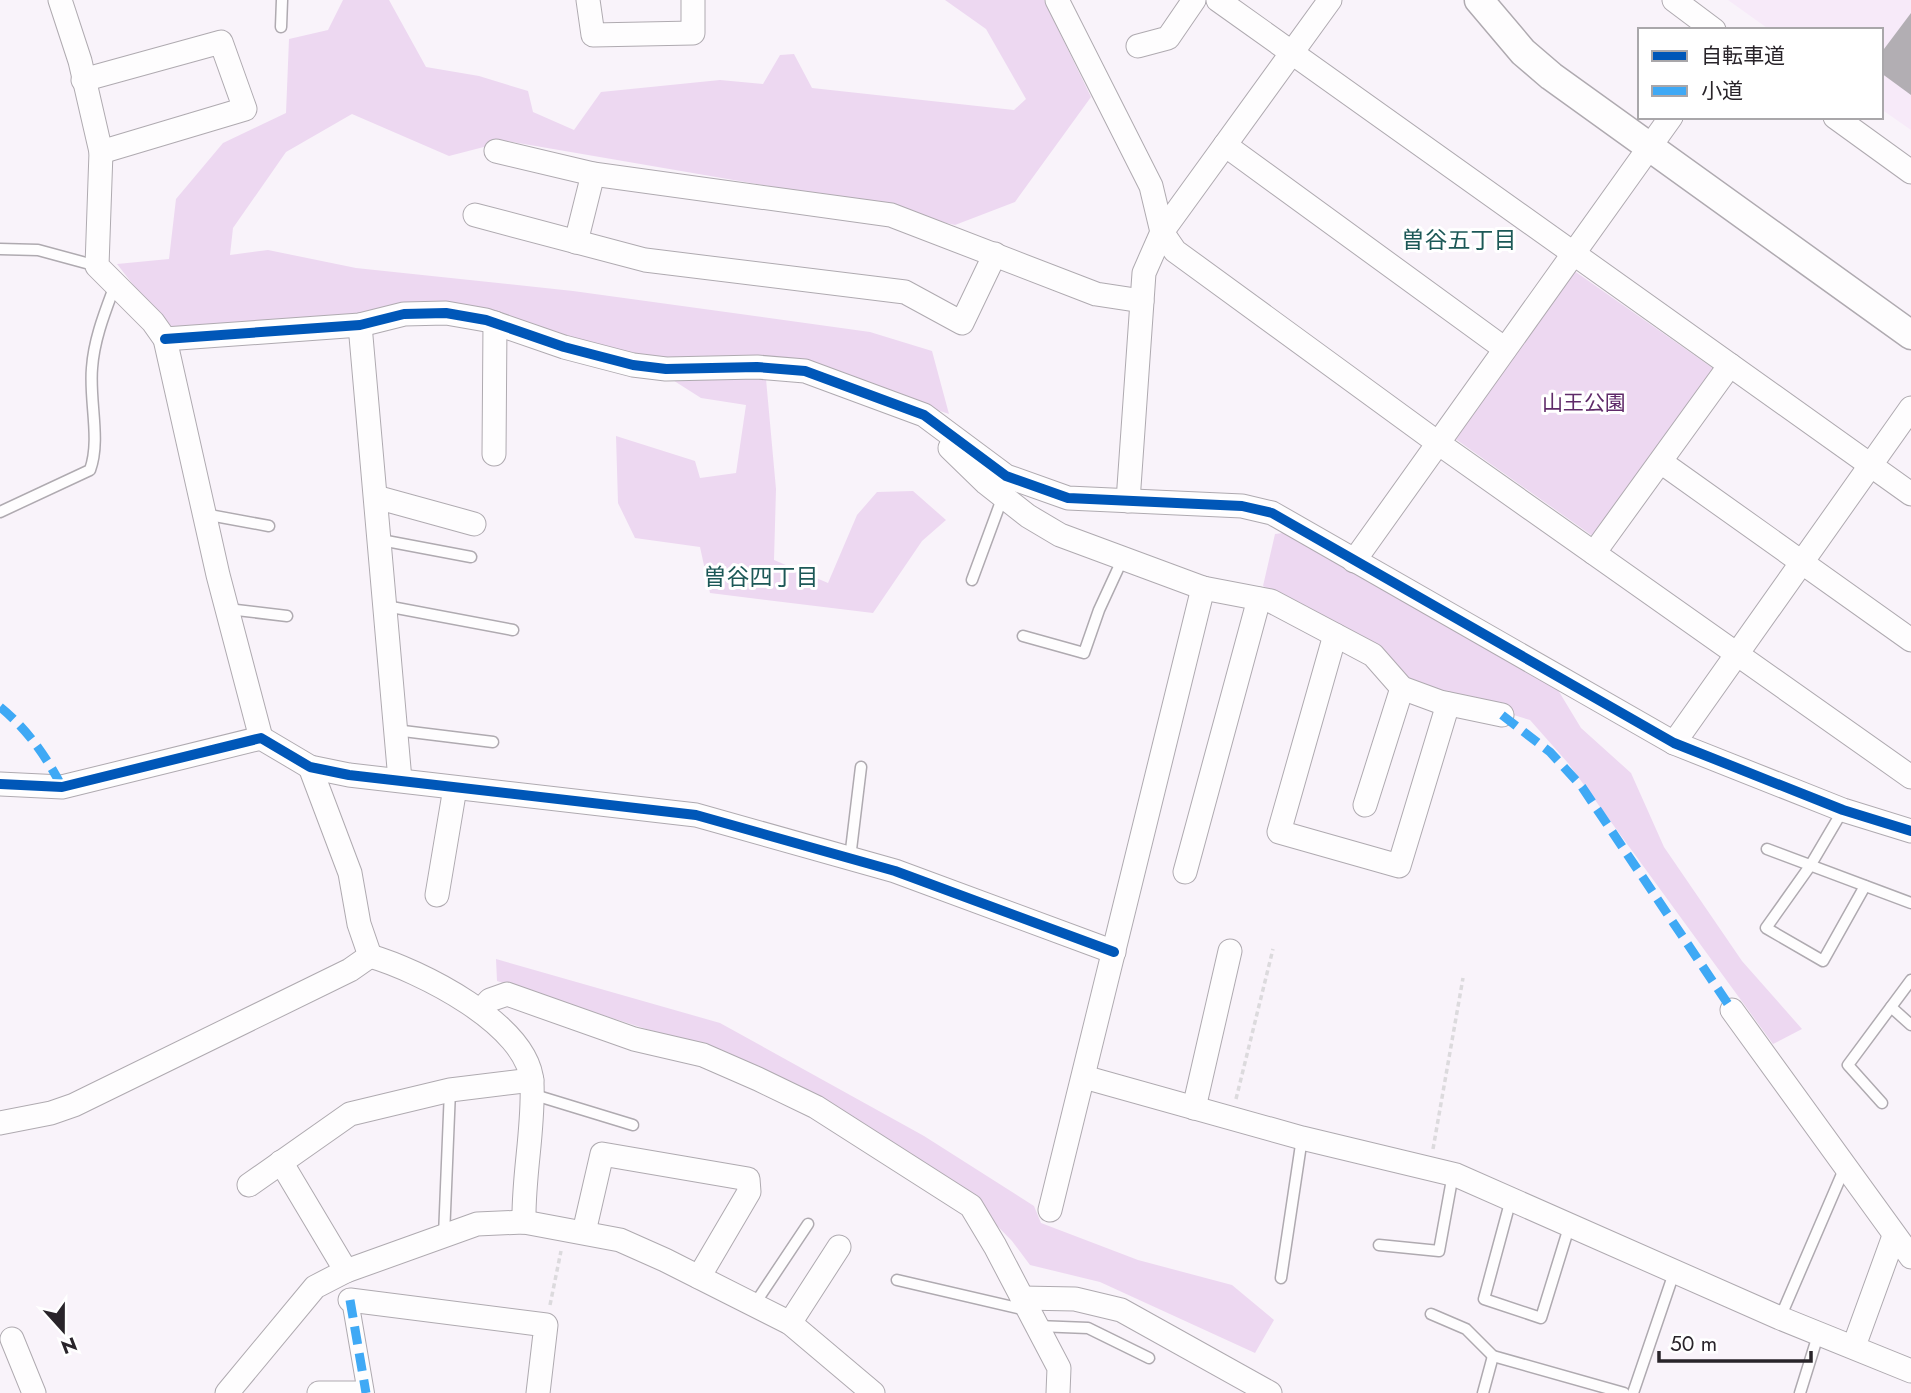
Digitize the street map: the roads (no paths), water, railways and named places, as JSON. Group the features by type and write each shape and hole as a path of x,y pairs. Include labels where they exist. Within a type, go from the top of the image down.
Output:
{"street":[{"path":"60,0 80,61 102,152 97,266 153,322 164,339 204,513 261,738"},
{"path":"588,0 593,35 693,33 693,0"},
{"path":"1056,0 1151,186 1162,232 1175,251 1438,443 1911,777"},
{"path":"1138,46 1168,38 1194,0"},
{"path":"1218,0 1911,494"},
{"path":"1128,501 1144,273 1162,232 1331,0"},
{"path":"1479,0 1523,52 1550,76 1911,335"},
{"path":"1674,0 1711,28"},
{"path":"83,80 221,42 245,109 102,152"},
{"path":"1354,561 1670,119"},
{"path":"1838,119 1911,172"},
{"path":"1225,145 1505,349"},
{"path":"496,151 593,174 891,215 1096,294 1142,302"},
{"path":"576,242 593,174"},
{"path":"475,215 645,260 905,292 962,323 995,254"},
{"path":"164,339 360,325 404,314 446,313 495,323 564,347 633,365 666,369 757,366 806,371 924,415 1006,476 1068,498 1242,506 1272,513 1674,743 1843,810 1911,831"},
{"path":"494,454 495,323"},
{"path":"360,325 400,780"},
{"path":"1594,553 1730,365"},
{"path":"1674,743 1911,408"},
{"path":"924,415 954,453 1003,496 1060,535 1203,588 1271,601 1373,654 1402,688 1448,704 1503,715"},
{"path":"1661,462 1911,640"},
{"path":"376,497 474,524"},
{"path":"1050,1210 1203,588"},
{"path":"1185,872 1259,599"},
{"path":"1335,635 1279,832 1399,866 1448,704"},
{"path":"1365,805 1402,688"},
{"path":"0,784 62,787 261,738 310,767 455,788 696,815 895,871 1114,952"},
{"path":"310,767 350,873 359,925 370,956"},
{"path":"437,895 455,788"},
{"path":"1194,1108 1230,951"},
{"path":"0,1123 51,1113 74,1105 350,970 370,956 389,961 481,1010 511,1036 532,1080 524,1222"},
{"path":"481,1010 490,1000 507,994 634,1039 703,1055 816,1107 971,1206 1059,1368 1058,1393"},
{"path":"1732,1010 1911,1257"},
{"path":"1084,1077 1302,1138 1453,1174 1780,1318 1819,1331 1911,1371"},
{"path":"249,1185 350,1114 450,1090 532,1080"},
{"path":"575,1230 602,1154 748,1179 749,1192 699,1277"},
{"path":"281,1163 346,1271"},
{"path":"227,1393 316,1287 346,1271 477,1224 524,1222 620,1240 699,1277 790,1323 873,1393"},
{"path":"1854,1346 1894,1236"},
{"path":"790,1323 839,1247"},
{"path":"1029,1312 1075,1299 1121,1310 1270,1393"},
{"path":"366,1393 349,1300 545,1325 538,1393"},
{"path":"12,1339 34,1393"},
{"path":"319,1393 357,1393"}],"lane":[{"path":"281,27 282,0"},
{"path":"0,249 38,250 97,266"},
{"path":"0,512 90,470 96,456 92,367 98,331 116,285"},
{"path":"972,580 1003,496"},
{"path":"204,513 270,526"},
{"path":"381,540 471,557"},
{"path":"1023,636 1084,653 1099,610 1123,558"},
{"path":"386,606 513,630"},
{"path":"228,609 286,616"},
{"path":"396,730 493,743"},
{"path":"850,858 861,767"},
{"path":"1843,810 1810,866 1766,928 1823,961 1865,886"},
{"path":"1767,849 1911,903"},
{"path":"1882,1103 1848,1065 1911,980"},
{"path":"1891,1007 1911,1025"},
{"path":"532,1080 538,1096 633,1125"},
{"path":"444,1236 450,1090"},
{"path":"1281,1278 1302,1138"},
{"path":"1780,1318 1844,1167"},
{"path":"1378,1245 1439,1251 1453,1174"},
{"path":"1511,1199 1484,1298 1541,1318 1570,1224"},
{"path":"754,1305 808,1223"},
{"path":"1633,1393 1675,1270"},
{"path":"897,1280 1088,1328 1149,1359"},
{"path":"1431,1314 1466,1329 1493,1356 1624,1393"},
{"path":"1800,1393 1819,1331"},
{"path":"1483,1393 1493,1356"}],"district":[{"name":"曽谷五丁目","path":"1459,240"},
{"name":"曽谷四丁目","path":"761,577"}],"park label":[{"name":"山王公園","path":"1584,403"}]}
